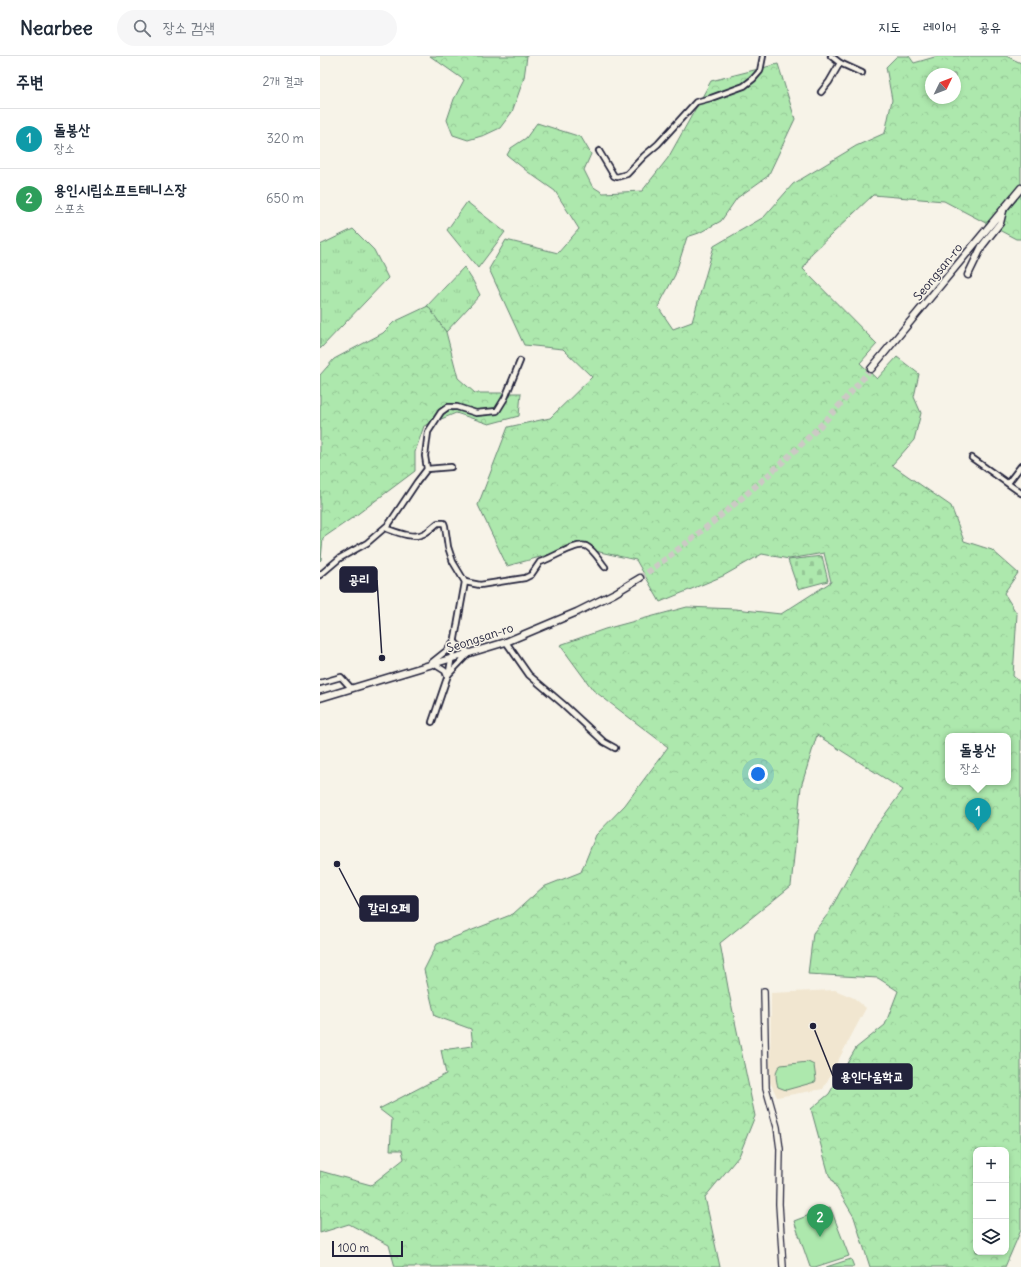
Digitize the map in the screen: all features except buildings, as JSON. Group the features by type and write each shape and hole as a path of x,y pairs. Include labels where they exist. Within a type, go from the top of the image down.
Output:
{"main road":[{"name":"Seongsan-ro","path":"871,369 1021,188"},
{"path":"968,275 982,246 1000,223 1003,210"},
{"name":"Seongsan-ro","path":"320,698 451,660 506,642 577,612 615,593 640,578"}],"street":[{"path":"599,151 614,176 617,177 627,174 658,144 696,102 744,86 753,79 760,71 763,56"},
{"path":"831,56 840,63 862,73"},
{"path":"820,92 829,82 840,63"},
{"path":"320,575 330,565 367,543 389,524 427,469 425,456 428,432 441,412 448,408 457,407 476,413 497,411 505,398 520,361"},
{"path":"972,458 1021,493"},
{"path":"1008,483 1021,466"},
{"path":"427,469 451,467"},
{"path":"385,528 406,534 419,535 425,534 438,523 444,524 446,526 448,547 453,562 465,582 448,676 432,722"},
{"path":"465,582 480,585 525,578 531,575 540,562 582,546 587,547 594,552 605,567"},
{"path":"448,676 470,654 454,641"},
{"path":"448,676 445,671 431,665 454,641"},
{"path":"506,642 529,675 604,742 614,748"},
{"path":"320,683 341,677 351,688"},
{"path":"764,991 766,1088 777,1127 780,1149 779,1204 783,1267"}],"shaded area":[{"path":"835,990 854,998 866,1008 823,1089 777,1097 770,1082 771,993"}],"green space":[{"path":"430,56 527,56 524,78 512,112 500,128 485,135 468,140 453,135 447,120 454,99 464,80"},
{"path":"897,56 909,56 914,63 938,56 1006,56 1021,63 1021,239 1016,239 944,201 873,195 811,254 803,269 877,344 860,363 877,379 897,357 919,374 914,397 921,413 914,440 892,465 951,506 964,541 992,550 1018,573 1004,593 1017,614 1013,676 1021,683 1021,1230 1005,1267 870,1267 854,1217 829,1175 811,1109 829,1094 856,1048 885,1025 898,991 878,978 808,974 813,933 828,914 875,828 903,790 817,735 801,787 791,886 720,943 755,1116 739,1156 705,1197 720,1267 395,1267 389,1245 349,1224 320,1233 320,1171 371,1185 404,1159 402,1150 390,1150 392,1119 379,1109 446,1074 441,1050 473,1046 471,1029 435,1016 424,970 437,944 513,914 543,887 581,872 596,835 625,805 668,747 593,690 560,645 605,629 687,607 735,609 781,614 831,582 824,553 789,559 762,554 723,576 660,602 636,560 577,547 507,566 478,505 508,427 550,418 592,377 563,349 524,345 489,269 506,240 558,253 579,229 555,191 507,155 511,148 526,138 537,123 581,137 591,154 584,170 592,186 603,193 642,191 668,158 711,81 778,64 795,119 768,176 737,198 721,221 699,233 687,237 675,275 658,307 673,329 692,322 714,246 764,217 793,184 856,146 885,133 892,100 886,67"},
{"path":"467,202 505,232 478,268 447,230"},
{"path":"353,229 374,250 388,278 320,349 320,245"},
{"path":"464,267 480,295 446,332 426,307"},
{"path":"428,306 446,332 458,378 475,393 521,393 519,416 489,424 456,413 424,426 415,452 415,471 323,538 320,561 320,375 334,359 383,333 394,322"},
{"path":"822,556 828,581 798,589 788,560"},
{"path":"808,1062 814,1065 815,1082 786,1090 778,1087 776,1075 777,1069 781,1065"},
{"path":"830,1207 849,1256 815,1267 810,1267 794,1221"},
{"path":"851,1259 854,1267 826,1267"}],"tunnel":[{"path":"640,578 708,526 753,489 823,423 871,369"}],"place":[{"name":"공리","path":"382,658"},
{"name":"돌봉산","path":"978,831"},
{"name":"칼리오페","path":"337,864"},
{"name":"용인다움학교","path":"813,1026"},
{"name":"용인시립소프트테니스장","path":"820,1237"}]}
